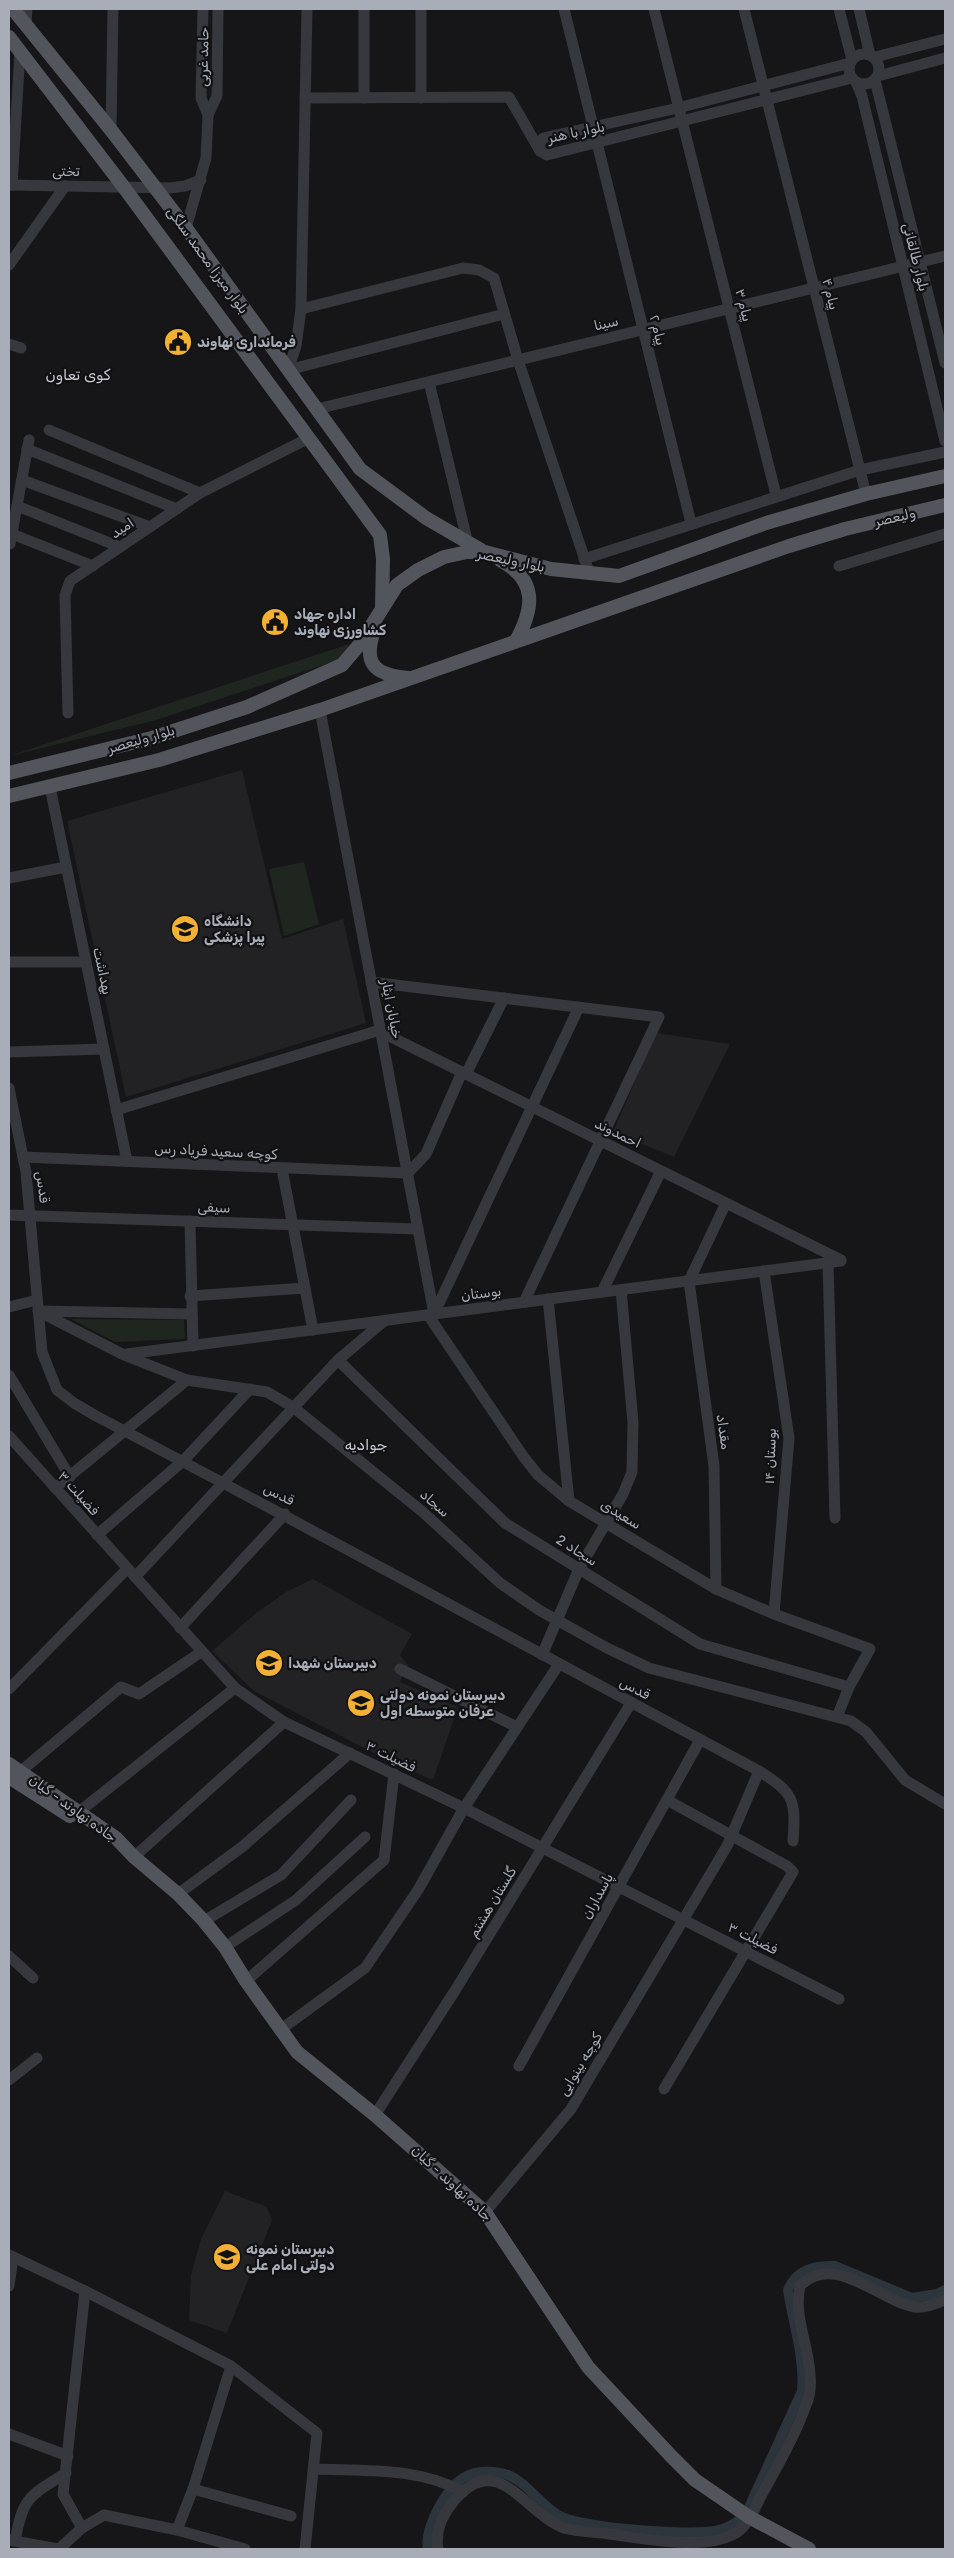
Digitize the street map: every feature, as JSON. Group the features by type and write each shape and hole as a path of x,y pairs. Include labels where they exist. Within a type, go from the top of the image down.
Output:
{"main road":[{"name":"بلوار میرزا محمد سلگی","path":"14,9 111,130 186,228 360,470 418,512 468,544 485,552"},
{"name":"بلوار میرزا محمد سلگی","path":"9,37 123,186 380,535 383,559 382,608"},
{"name":"بلوار ولیعصر","path":"9,773 152,738 246,707 342,665 360,644 397,585 431,562 455,554 485,552 551,569 619,576 766,523 866,494 945,476"},
{"name":"ولیعصر","path":"845,529 945,505"},
{"name":"بلوار ولیعصر","path":"9,796 159,760 320,710 845,529"},
{"path":"485,552 520,573 528,587 530,604 526,623 516,642"},
{"path":"382,608 368,652 371,664 381,672 393,677 414,678"},
{"path":"152,738 159,760"},
{"name":"جاده نهاوند - گیان","path":"9,1764 13,1778 134,1857"},
{"name":"جاده نهاوند - گیان","path":"13,1778 80,1811 116,1838 134,1857 178,1894 204,1921 225,1947 246,1981 297,2052 313,2067 375,2115 485,2212 588,2367 696,2480 749,2517 809,2549"}],"street":[{"path":"26,24 27,9"},
{"path":"111,130 113,9"},
{"name":"حامد غربی","path":"203,9 201,98 208,115"},
{"name":"حامد غربی","path":"208,115 217,96 218,9"},
{"path":"288,370 296,346 301,309 307,9"},
{"path":"364,9 364,98"},
{"path":"420,9 420,98"},
{"name":"پیام ۲","path":"564,9 691,523"},
{"name":"پیام ۳","path":"654,9 776,495"},
{"name":"پیام ۴","path":"744,9 866,494"},
{"path":"839,9 851,62 849,69 854,80 865,84 876,78 945,58"},
{"path":"859,9 872,56 880,66 876,78"},
{"path":"851,62 860,54 872,56 945,39"},
{"path":"10,185 20,51"},
{"name":"بلوار با هنر","path":"851,62 678,108 543,138 540,143 540,151 547,155 854,80"},
{"name":"بلوار طالقانی","path":"876,78 919,263 945,363"},
{"name":"بلوار طالقانی","path":"854,80 862,96 945,441"},
{"path":"305,98 509,97 540,151"},
{"path":"186,228 206,158 208,115"},
{"name":"تختی","path":"10,185 185,186 201,180"},
{"path":"9,264 65,186"},
{"name":"سینا","path":"317,409 945,256"},
{"path":"301,309 463,268 479,270 494,278 518,360 589,572"},
{"path":"288,370 504,314"},
{"path":"9,344 21,348"},
{"path":"429,382 468,544"},
{"path":"49,430 200,492"},
{"name":"امید","path":"68,713 65,595 70,581 200,492 309,438"},
{"path":"93,566 11,539 28,445 177,509"},
{"path":"584,559 776,495 860,470 945,452"},
{"path":"22,480 150,527"},
{"path":"17,506 120,547"},
{"path":"839,566 945,534"},
{"name":"خیابان ایثار","path":"320,710 408,1173 431,1314"},
{"name":"بهداشت","path":"50,787 127,1161"},
{"path":"9,878 66,867"},
{"path":"9,962 86,962"},
{"path":"371,982 659,1017 524,1302"},
{"path":"408,1173 426,1154 464,1073 504,998"},
{"path":"431,1314 579,1007"},
{"path":"116,1110 381,1031"},
{"name":"احمدوند","path":"381,1031 841,1261"},
{"path":"9,1052 104,1049"},
{"name":"قدس","path":"9,1088 23,1157 31,1215 42,1352 57,1390 74,1403 124,1431 285,1514 784,1786 790,1797 795,1815 794,1841"},
{"name":"کوچه سعید فریاد رس","path":"23,1157 408,1173"},
{"path":"282,1169 313,1330"},
{"path":"602,1292 661,1171"},
{"path":"689,1281 726,1203"},
{"name":"سیفی","path":"9,1215 418,1230"},
{"path":"190,1221 192,1346"},
{"name":"بوستان","path":"124,1355 841,1261"},
{"path":"828,1262 835,1518"},
{"name":"بوستان ۱۴","path":"764,1271 789,1438 774,1614"},
{"name":"مقداد","path":"689,1281 714,1466 716,1589"},
{"path":"190,1296 304,1288"},
{"path":"542,1655 579,1569 606,1523 632,1472 634,1452 621,1290"},
{"path":"548,1299 569,1501"},
{"path":"9,1307 37,1305 191,1314"},
{"name":"سجاد","path":"37,1305 124,1355 187,1380 267,1392 293,1407 424,1513 500,1583 557,1620 649,1668 851,1721 866,1732 905,1780 945,1804"},
{"name":"سعیدی","path":"431,1314 523,1456 538,1475 569,1501 716,1589 774,1614 870,1648 849,1687"},
{"path":"9,1689 223,1483 338,1360 384,1321"},
{"name":"سجاد 2","path":"338,1360 505,1523 700,1644 849,1687"},
{"path":"9,1375 70,1477"},
{"path":"55,1488 187,1380"},
{"path":"97,1535 183,1461 250,1389"},
{"name":"فضیلت ۳","path":"9,1436 235,1688 284,1722 464,1808 839,1999"},
{"path":"180,1628 285,1514"},
{"path":"13,1778 121,1687 139,1694 201,1652"},
{"path":"280,2030 365,1968 418,1890 464,1808 559,1664"},
{"path":"400,1669 517,1727"},
{"path":"834,1717 849,1687"},
{"path":"80,1811 235,1688"},
{"name":"گلستان هشتم","path":"375,2115 456,1989 631,1703"},
{"path":"134,1857 284,1722"},
{"name":"پاسداران","path":"519,2066 700,1740"},
{"path":"178,1894 242,1847 350,1754"},
{"path":"684,1920 727,1846 730,1834 759,1771"},
{"path":"246,1981 384,1860 394,1774"},
{"path":"204,1921 281,1875 351,1800"},
{"path":"664,2089 793,1872 787,1866 667,1800"},
{"path":"225,1947 296,1900 365,1837"},
{"name":"کوچه بینوایی","path":"485,2212 571,2109 684,1920"},
{"path":"9,1956 33,1978"},
{"path":"9,2080 37,2058"},
{"path":"9,2286 11,2256 85,2290 231,2366 317,2433 315,2469 305,2549"},
{"path":"438,2549 436,2538 441,2522 469,2486 486,2481 515,2490 540,2514 566,2528 664,2541 691,2542 724,2539 734,2535 745,2526 774,2472 809,2396 808,2356 798,2308 800,2286 812,2276 829,2273 855,2281 916,2307 945,2300"},
{"path":"82,2528 63,2494 85,2290"},
{"path":"177,2530 193,2489 231,2366"},
{"path":"9,2434 68,2456"},
{"path":"315,2469 394,2472 444,2481 463,2492"},
{"path":"66,2473 29,2498 22,2509 12,2540 58,2549 82,2528 104,2514 177,2530 245,2549"},
{"path":"193,2489 291,2516"}],"shaded area":[{"path":"349,644 344,658 156,720 9,756"},
{"name":"دانشگاه پیرا پزشکی","path":"242,770 282,939 343,919 366,1023 126,1097 67,821"},
{"path":"304,862 319,924 284,936 269,869"},
{"path":"656,1033 730,1044 674,1157 613,1132"},
{"path":"71,1319 184,1320 185,1339 115,1342"},
{"path":"313,1579 412,1634 400,1655 408,1665 400,1682 458,1707 433,1780 393,1763 254,1691 212,1651 255,1614 286,1592"},
{"name":"دبیرستان نمونه دولتی امام علی","path":"225,2191 267,2207 272,2220 227,2333 189,2320 191,2275 201,2239"}],"waterway":[{"path":"750,2505 802,2391 802,2365 788,2290 791,2283 807,2270 835,2266 912,2298 937,2294 945,2290"},
{"path":"428,2549 433,2519 452,2488 467,2476 482,2472 508,2475 522,2483 545,2506 558,2515 588,2524 660,2532 702,2532 722,2529 731,2526 739,2520"}],"place":[{"name":"فرمانداری نهاوند","path":"178,342"},
{"name":"اداره جهاد کشاورزی نهاوند","path":"275,622"},
{"name":"دانشگاه پیرا پزشکی","path":"185,929"},
{"name":"دبیرستان شهدا","path":"269,1663"},
{"name":"دبیرستان نمونه دولتی عرفان متوسطه اول","path":"361,1703"},
{"name":"دبیرستان نمونه دولتی امام علی","path":"227,2257"}],"district":[{"name":"کوی تعاون","path":"78,375"},
{"name":"جوادیه","path":"366,1445"}]}
